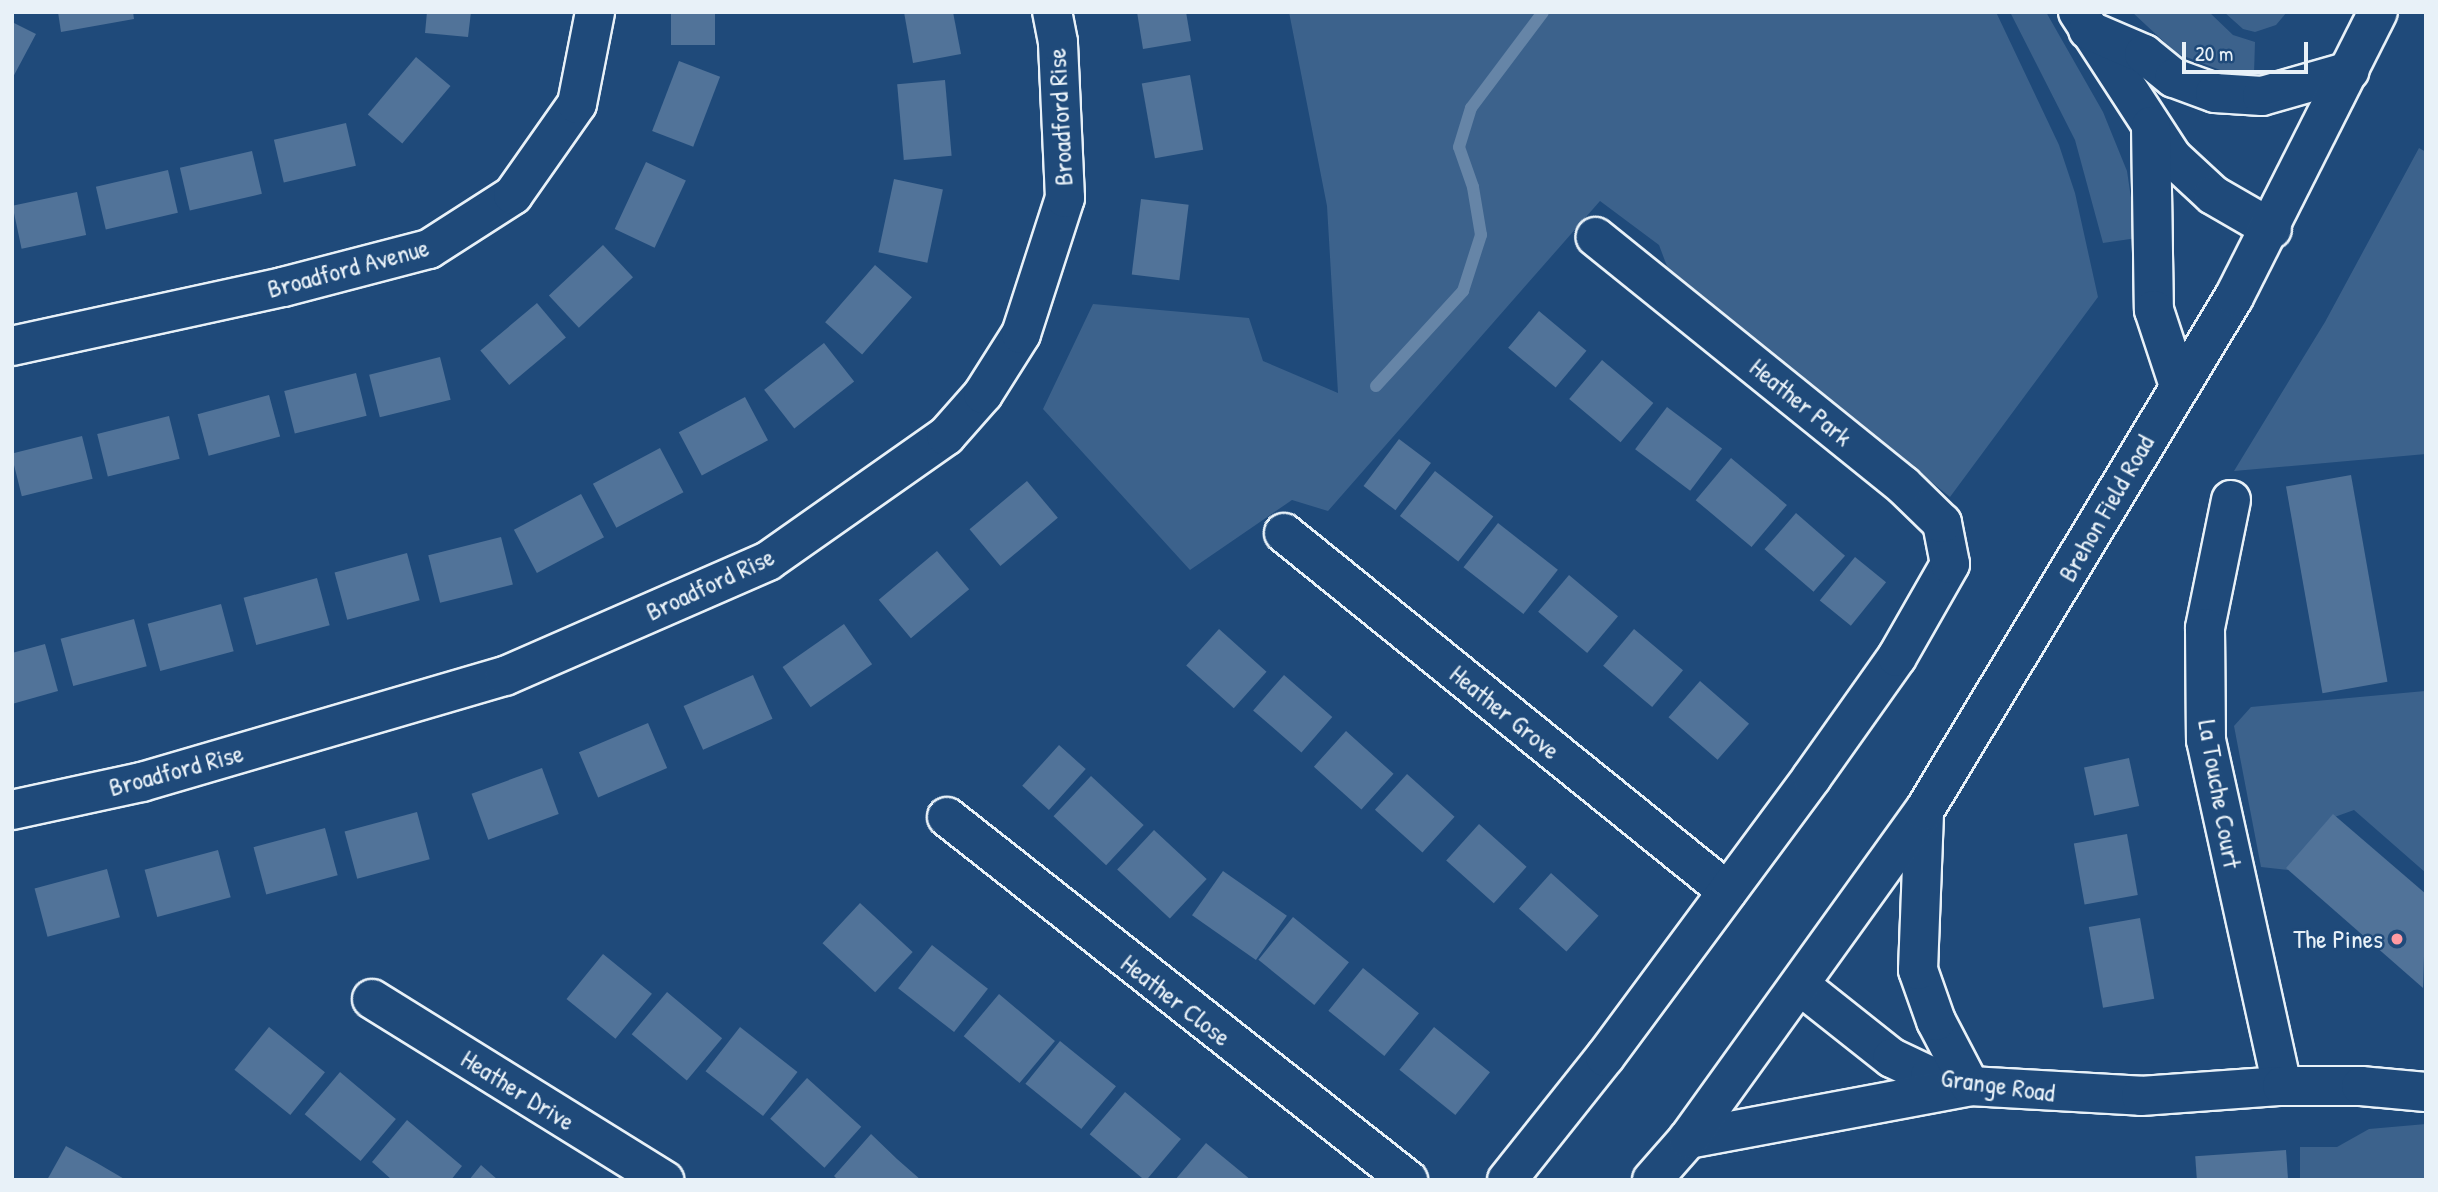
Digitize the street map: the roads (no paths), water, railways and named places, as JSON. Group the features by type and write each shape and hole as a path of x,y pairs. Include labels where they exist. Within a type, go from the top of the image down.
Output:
{"street":[{"name":"Broadford Avenue","path":"12,346 283,287 429,249 513,195 577,104 595,12"},
{"name":"Broadford Rise","path":"12,810 142,782 505,676 768,561 946,436 983,394 1021,334 1065,198 1058,42 1052,12"},
{"name":"Brehon Field Road","path":"1801,986 1924,811 2272,229 2378,12"},
{"path":"2083,21 2144,54 2174,78 2215,93 2262,96 2350,71"},
{"path":"2083,21 2172,157 2200,185 2272,229"},
{"path":"2151,126 2154,310 2178,383"},
{"name":"Heather Park","path":"1507,1180 1605,1058 1897,657 1935,596 1950,564 1942,523 1831,425 1596,237"},
{"name":"La Touche Court","path":"2231,499 2205,628 2206,740 2282,1086"},
{"name":"Heather Grove","path":"1284,533 1727,891"},
{"path":"1688,1139 1970,1086 1936,1021 1918,971 1924,811"},
{"name":"Heather Close","path":"947,817 1408,1180"},
{"path":"1653,1180 1688,1139 1801,986"},
{"name":"Grange Road","path":"1801,986 1892,1058 1930,1076 1970,1086 2141,1096 2282,1086 2361,1086 2426,1092"},
{"name":"Heather Drive","path":"372,999 664,1180"}],"waterway":[{"path":"1376,386 1463,291 1481,235 1473,187 1459,147 1471,108 1543,12"}],"place":[{"name":"The Pines","path":"2397,939"}]}
